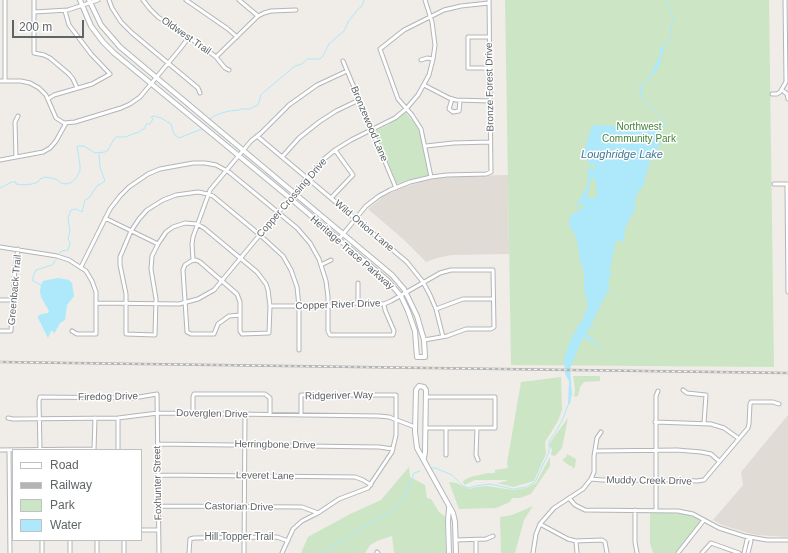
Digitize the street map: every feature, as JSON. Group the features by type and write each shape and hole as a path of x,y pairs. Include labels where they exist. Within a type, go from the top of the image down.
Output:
{"street":[{"path":"5,0 5,81"},
{"path":"34,0 34,53 50,58 69,74 77,88"},
{"name":"Heritage Trace Parkway","path":"80,0 91,26 103,42 114,53 383,276 401,296 413,326 417,346 417,357 425,357 424,340 418,316 406,293 397,280 385,268 120,47 101,25 90,1"},
{"path":"34,12 65,11 82,6 90,1 98,0"},
{"path":"109,0 121,22 198,88 200,93"},
{"name":"Oldwest Trail","path":"144,0 158,17 203,46 225,68 229,70"},
{"path":"186,0 237,37"},
{"path":"239,0 258,16"},
{"name":"Copper Crossing Drive","path":"96,303 185,303 198,300 222,281 320,163 335,150 351,140 390,121 406,109 414,100 424,85 433,59 434,34 431,16 424,0"},
{"path":"772,94 777,94 782,90 786,82 785,0"},
{"path":"339,239 366,206 375,199 384,193 410,182 431,177 424,136 419,125 398,99 380,49 404,30 431,16 455,7 489,2"},
{"name":"Bronze Forest Drive","path":"431,177 490,173 489,2"},
{"path":"216,58 258,16 271,11 296,10"},
{"path":"48,99 54,95 92,84 110,74 91,54 69,25 65,11"},
{"path":"0,81 21,81 30,83 39,88 48,99 56,118 66,123 75,122 121,108 140,97 189,37"},
{"path":"489,37 468,37 468,68 489,68"},
{"path":"421,60 427,58 433,59"},
{"name":"Bronzewood Lane","path":"343,61 396,188"},
{"path":"193,260 192,240 208,194 226,170 257,136 302,95 328,79 347,71"},
{"path":"424,85 452,99 460,101 490,101"},
{"path":"782,90 788,99"},
{"path":"452,99 450,108 454,112 459,111 460,101"},
{"path":"282,157 299,138 319,122 336,111 359,100"},
{"path":"16,157 15,122 18,116"},
{"path":"0,160 43,152 50,148 56,141 66,123"},
{"name":"Wild Onion Lane","path":"257,136 404,259 423,282 436,309 443,337"},
{"path":"426,146 453,143 490,142"},
{"path":"331,198 353,175 335,150"},
{"path":"81,267 114,202 134,182 154,171 199,162 210,163 226,170 279,212 303,234 315,252 326,281 329,334 392,335 394,333 393,327 385,310 384,304"},
{"path":"774,184 787,184 788,292"},
{"path":"240,315 229,316 218,324 214,334 189,334 186,330 184,268 193,260 200,262 237,294 240,302 241,333 269,333 270,306 268,290 261,277 241,258 204,228 197,224 185,223 173,227 166,232 152,256 151,264 156,304 155,335 126,334 126,289 120,268 121,253 132,231 143,214 163,200 201,192 213,196 260,235 283,256 292,270 297,288 299,306 299,350"},
{"path":"105,218 158,244"},
{"path":"0,247 18,249 67,259 81,267 88,274 96,292 96,334 78,334 72,331"},
{"name":"Greenback Trail","path":"0,331 11,331 15,267 18,249"},
{"path":"321,265 331,260"},
{"name":"Copper River Drive","path":"270,306 328,306 358,303 384,304 401,296 435,275 446,271 493,270 493,299"},
{"path":"358,283 358,303"},
{"path":"424,340 443,337 466,329 491,329 494,327 493,299 463,300 436,309"},
{"path":"0,300 13,300"},
{"path":"424,458 426,397 425,387 417,387 415,427 417,448 420,455 424,458 454,515 456,553"},
{"path":"683,390 687,393 706,395 704,423"},
{"path":"656,510 656,396 658,391"},
{"name":"Firedog Drive","path":"39,418 40,397 133,398 157,394 158,413"},
{"path":"193,414 194,394 265,394 269,396 270,414"},
{"name":"Ridgeriver Way","path":"300,415 301,395 396,395 396,420"},
{"path":"426,397 496,397 495,428 426,428"},
{"name":"Muddy Creek Drive","path":"591,479 702,481 748,428 751,402 773,402 779,404"},
{"name":"Doverglen Drive","path":"8,418 118,418 158,413 378,416 388,417 415,427"},
{"name":"Foxhunter Street","path":"158,413 159,553"},
{"path":"244,553 246,414"},
{"path":"39,418 40,449"},
{"path":"94,449 95,418"},
{"path":"118,418 118,449"},
{"path":"282,553 293,529 302,521 318,513 339,499 368,488 393,449 396,435 396,420"},
{"path":"656,422 704,423 720,426 738,438"},
{"path":"446,428 446,455"},
{"path":"477,428 476,454 478,460"},
{"path":"533,553 536,534 540,524 554,508 585,487 591,479 594,472 597,438 601,432"},
{"name":"Herringbone Drive","path":"158,444 379,447 393,449"},
{"path":"0,450 9,450 11,511 10,553"},
{"path":"595,451 656,450 704,452 711,454 719,461"},
{"name":"Leveret Lane","path":"158,474 355,477 370,485"},
{"path":"569,498 575,505 585,510 682,511 725,530 750,537 767,540 788,540"},
{"name":"Castorian Drive","path":"158,506 302,507 318,513"},
{"path":"449,553 448,518 450,507"},
{"path":"635,510 635,542 637,553"},
{"path":"678,553 704,520"},
{"path":"540,524 555,533 576,541 602,540 605,542 607,553"},
{"path":"142,530 158,530"},
{"path":"456,540 486,539 493,536"},
{"name":"Hill Topper Trail","path":"190,553 190,539 194,538 277,537 288,541"},
{"path":"744,553 747,540 750,537"},
{"path":"748,553 751,541 750,537"},
{"path":"476,540 476,553"},
{"path":"42,541 42,553"},
{"path":"70,541 70,553"},
{"path":"97,541 97,553"},
{"path":"124,541 124,553"},
{"path":"576,541 576,553"},
{"path":"702,553 711,543 739,553"}],"shaded area":[{"path":"508,175 509,254 452,255 426,262 403,239 368,209 384,196 404,187 421,182 439,178 463,176"},
{"path":"788,415 788,537 748,533 722,525 713,520 743,485 741,472"}],"green space":[{"name":"Northwest Community Park","path":"505,0 769,0 774,367 511,365"},
{"path":"405,112 417,126 421,134 429,175 397,184 375,131 388,125"},
{"path":"573,376 600,376 600,381 584,382 580,387 578,396 574,397 575,389"},
{"path":"561,377 562,410 558,421 545,442 546,454 534,481 513,487 497,483 508,481 505,480 475,480 464,485 463,481 470,477 495,473 495,470 508,468 507,463 521,382"},
{"path":"568,418 562,448 555,456 551,455 552,449 549,446 551,441"},
{"path":"567,454 576,459 575,467 573,469 572,466 562,460"},
{"path":"550,457 550,466 531,494 520,498 512,498 510,502 496,508 459,509 449,482 456,483 469,489 487,486 513,490 526,488 536,483"},
{"path":"409,467 410,477 425,485 427,498 431,499 439,512 445,516 446,553 394,553 392,536 370,545 365,553 301,553 308,537 350,514 381,500"},
{"path":"533,506 524,520 515,553 501,553 500,517 512,515"},
{"path":"650,512 684,514 696,518 701,522 675,553 653,553 650,543"}],"water":[{"path":"665,44 658,69 642,86 642,96 639,90 640,87 651,74 660,55 660,49"},
{"name":"Loughridge Lake","path":"592,125 658,128 661,136 658,149 651,156 645,179 643,181 645,185 639,190 635,200 635,210 625,229 623,242 616,240 610,268 611,274 608,283 610,289 607,291 604,300 602,301 591,324 592,326 595,326 594,328 589,327 586,334 594,340 601,349 599,349 594,342 589,341 585,337 583,338 570,369 572,394 570,404 568,405 569,381 565,374 564,358 571,339 582,322 588,305 584,288 584,272 581,262 574,259 579,260 581,257 579,255 577,241 569,223 570,216 584,207 581,203 578,208 577,204 588,185 588,170 589,168 594,169 595,167 595,165 592,164 589,166 588,160 583,155","holes":["593,178 596,181 596,198 589,198 587,195 591,182 590,179"]},
{"path":"58,278 69,280 72,283 74,296 67,305 65,320 60,323 54,334 53,331 51,331 48,338 38,318 38,316 48,313 49,311 41,297 41,285 43,281"}],"waterway":[{"path":"210,119 222,113 241,109 250,109 258,105 261,95 295,66 302,64 307,59 320,59 329,44 344,31 348,22 362,6 364,0"},
{"path":"666,0 673,18 671,26 672,37 667,44"},
{"path":"642,94 644,100 653,107 665,121 664,126 660,129"},
{"path":"0,188 12,182 24,185 32,184 45,177 56,179 61,183 67,184 72,182 80,171 77,146 84,146 95,153 105,152 108,150 116,137 125,137 139,132 145,128 146,124 150,124 153,119 151,117 154,116 171,124 174,134 179,138 202,129"},
{"path":"59,253 68,250 69,247 70,242 68,239 70,231 68,218 71,210 76,209 82,212 85,200 89,198 97,186 105,181 100,167 99,154"},
{"path":"41,285 33,281 36,270 52,265 56,260"},
{"path":"430,468 435,468 452,475 463,486 469,488 490,484 513,489 526,487 535,482 549,452 549,441 562,421 568,405"},
{"path":"323,553 398,506 406,495 414,473 420,471"}],"railway":[{"path":"0,362 788,373"}]}
